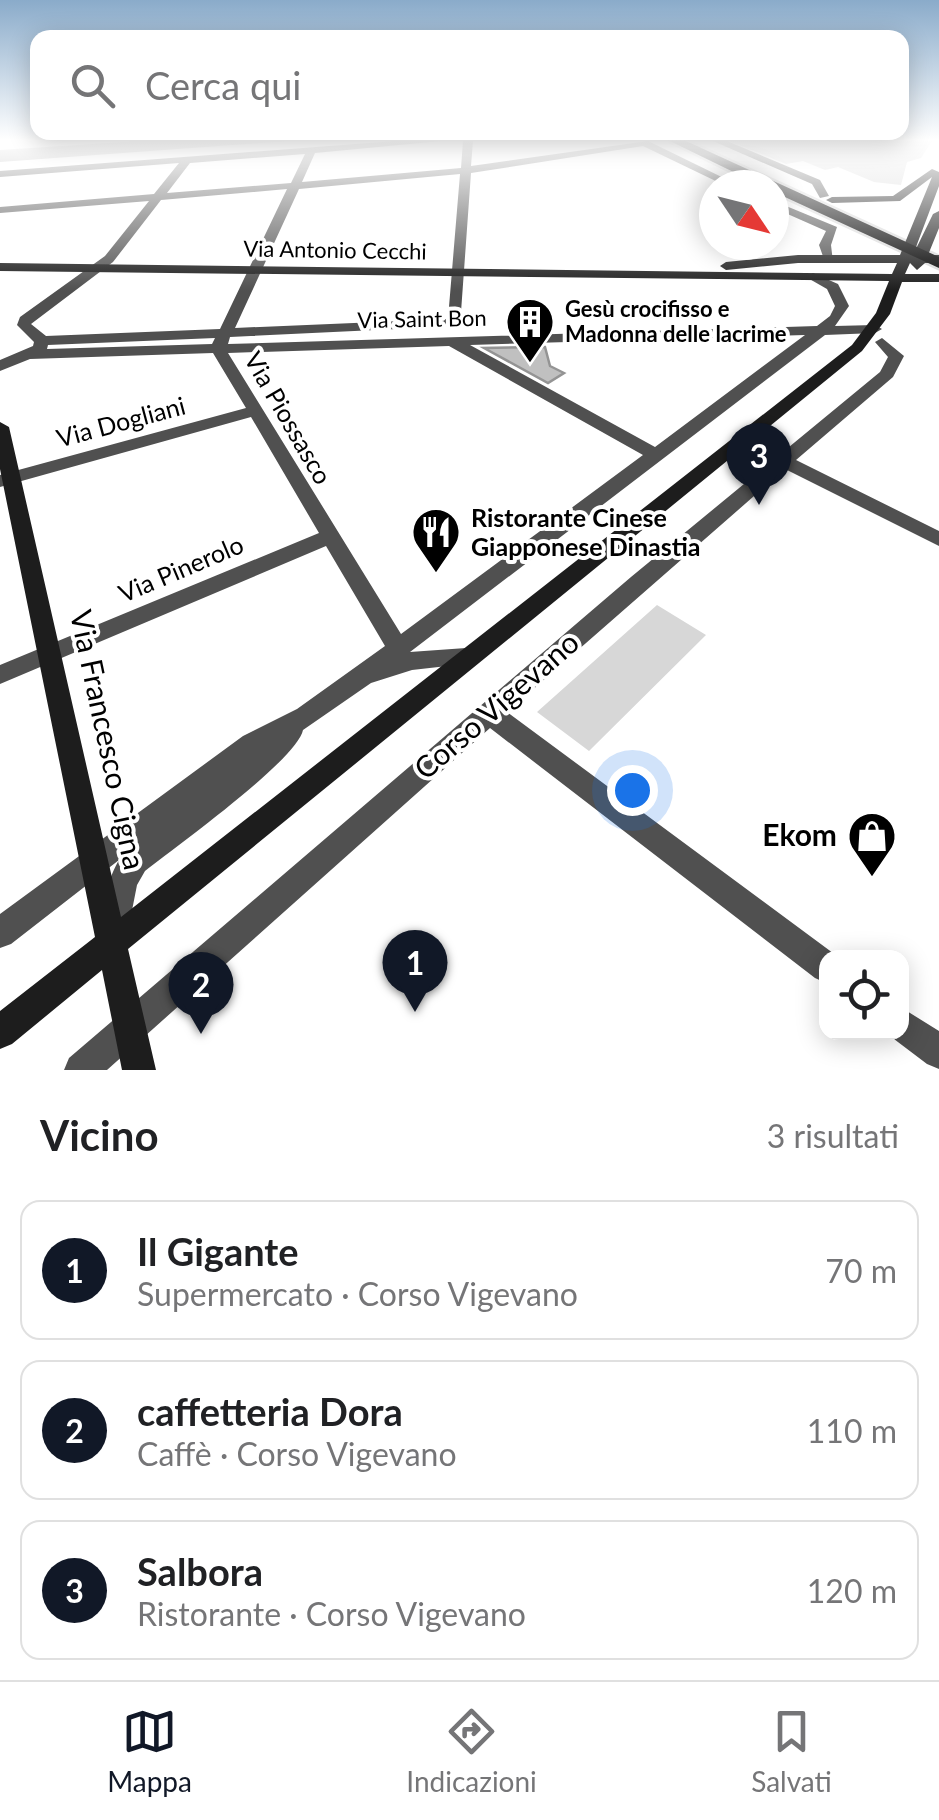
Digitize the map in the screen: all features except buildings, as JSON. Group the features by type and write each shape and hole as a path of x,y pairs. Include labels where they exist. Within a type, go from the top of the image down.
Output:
{"main road":[{"path":"787,191 924,253"},
{"path":"812,191 924,253"}],"street":[{"path":"0,366 30,354 42,341 23,322 98,268 162,191"},
{"path":"0,210 233,191"},
{"name":"Via Piossasco","path":"292,191 248,270 221,340 255,412 398,648"},
{"path":"462,191 450,332 658,456"},
{"path":"823,191 828,198 896,199 909,191"},
{"path":"924,253 934,191"},
{"path":"789,211 833,230 826,245 829,259"},
{"path":"924,253 939,214"},
{"name":"Via Antonio Cecchi","path":"0,267 348,275 372,270 669,272 924,253"},
{"name":"Corso Vigevano","path":"0,1032 466,657 878,336 905,277 924,253"},
{"name":"Via Antonio Cecchi","path":"669,272 726,278 939,278"},
{"path":"0,933 252,744 306,716 353,682 818,334 842,311 833,287 813,277"},
{"name":"Via Saint Bon","path":"42,341 450,332 878,336"},
{"name":"Corso Vigevano","path":"81,1070 489,713 886,374 896,356 878,336"},
{"name":"Via Saint Bon","path":"30,354 221,340"},
{"name":"Via Dogliani","path":"7,479 255,412"},
{"name":"Via Francesco Cigna","path":"0,427 7,479 139,1070"},
{"path":"782,461 939,539"},
{"name":"Via Pinerolo","path":"0,675 328,538"},
{"path":"353,682 412,661 466,657"},
{"path":"489,713 819,962"},
{"path":"113,942 123,882 135,861 262,762 306,716"},
{"path":"909,1029 939,1052"}],"shaded area":[{"path":"657,605 706,635 589,751 537,712"}],"place":[{"name":"Gesù crocifisso e Madonna delle lacrime","path":"530,364"},
{"name":"Salbora","path":"759,505"},
{"name":"Ristorante Cinese Giapponese Dinastia","path":"436,574"},
{"name":"Ekom","path":"872,878"},
{"name":"Il Gigante","path":"415,1012"},
{"name":"caffetteria Dora","path":"201,1034"}]}
